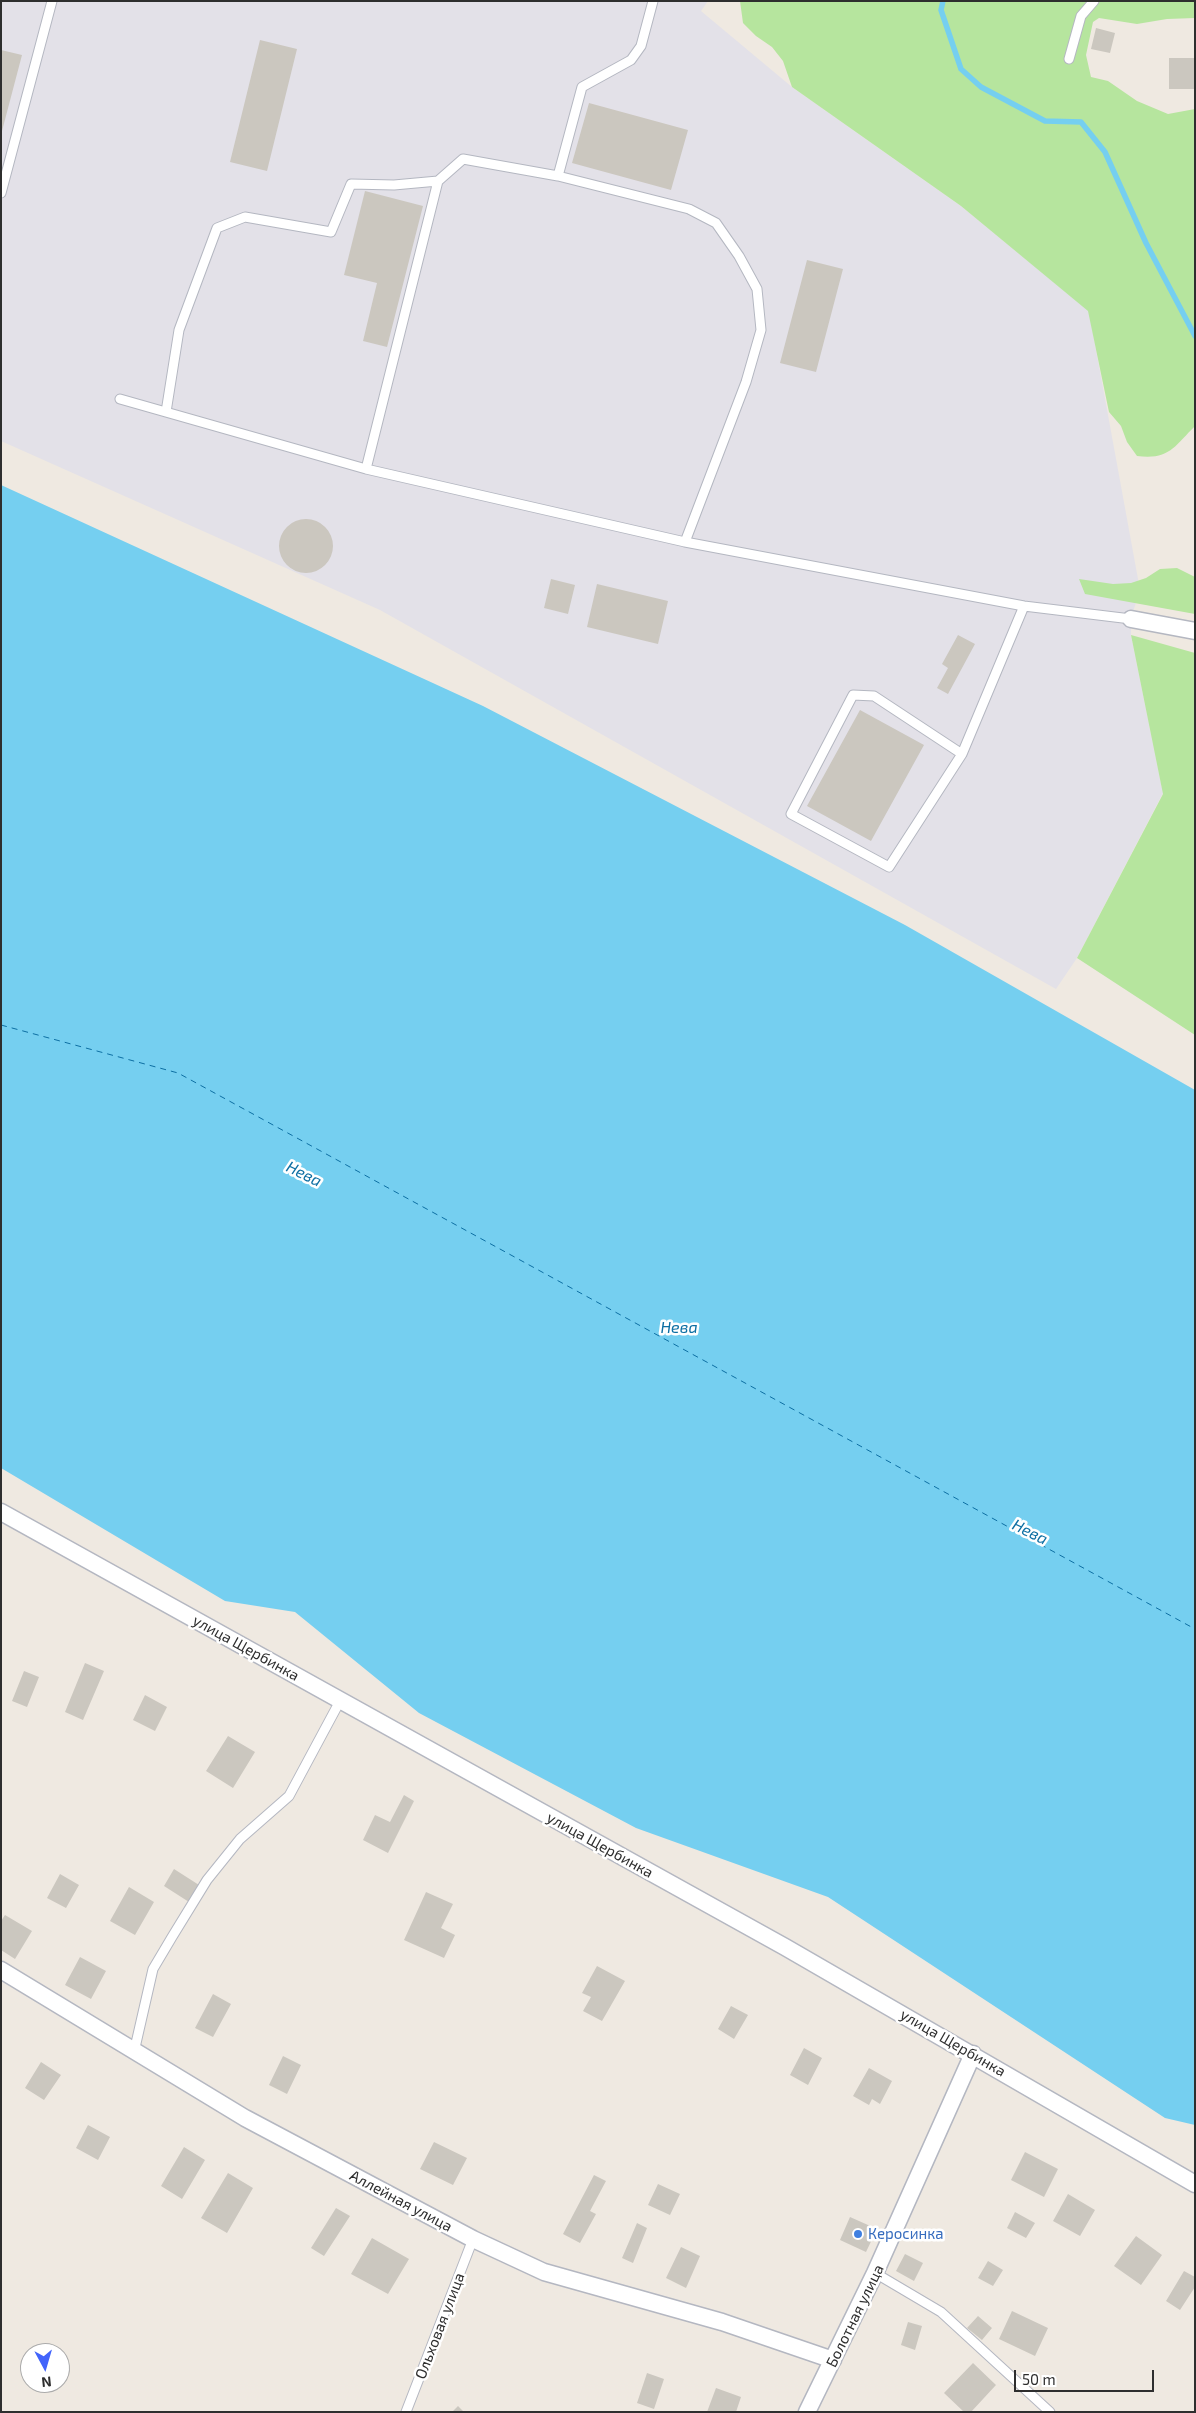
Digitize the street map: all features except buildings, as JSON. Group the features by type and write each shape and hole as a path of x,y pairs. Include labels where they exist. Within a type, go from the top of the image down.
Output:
{"street":[{"path":"1130,618 1195,631"},
{"name":"улица Щербинка","path":"1,1512 973,2054 1195,2184"},
{"name":"Аллейная улица","path":"1,1970 245,2118 473,2239 544,2272 722,2322 834,2360"},
{"name":"Болотная улица","path":"807,2412 875,2273 973,2054"}],"lane":[{"path":"1,193 52,1"},
{"path":"558,176 582,87 631,60 641,46 653,1"},
{"path":"1069,59 1081,16 1094,1"},
{"path":"366,469 438,181 463,159 558,176 689,209 716,224 739,256 757,288 761,330 746,382 685,542"},
{"path":"166,412 179,330 217,228 245,216 331,232 351,184 394,185 438,181"},
{"path":"120,399 366,469 685,542 1024,606 1130,618"},
{"path":"962,754 874,696 853,695 791,814 889,867 962,754 1024,606"},
{"path":"134,2052 153,1969 207,1880 240,1839 289,1796 340,1701"},
{"name":"Ольховая улица","path":"406,2412 473,2239"},
{"path":"875,2273 941,2312 1050,2412"}],"shaded area":[{"path":"1,1 708,1 701,11 792,87 961,206 1089,311 1140,590 1131,618 1131,635 1163,793 1077,958 1056,989 380,610 1,441"}],"green space":[{"path":"740,1 1195,1 1195,18 1167,19 1137,24 1099,18 1093,22 1086,55 1091,77 1108,81 1137,101 1168,114 1195,109 1195,426 1176,446 1157,456 1137,456 1127,442 1121,426 1109,412 1088,311 961,206 792,87 783,61 772,47 756,36 743,23"},
{"path":"1177,568 1195,577 1195,614 1085,594 1079,579 1113,584 1131,583 1146,578 1160,569"},
{"path":"1131,635 1195,653 1195,1035 1077,958 1163,794"}],"water":[{"name":"Нева","path":"1,485 483,706 905,925 1195,1090 1195,2125 1165,2118 828,1897 636,1828 419,1713 295,1612 225,1601 1,1468"}],"waterway":[{"path":"943,1 941,10 961,69 981,87 1045,121 1081,122 1105,152 1146,243 1195,336"}],"ferry route":[{"path":"1,1025 178,1073 1195,1629"}],"place":[{"name":"Керосинка","path":"858,2234"}]}
